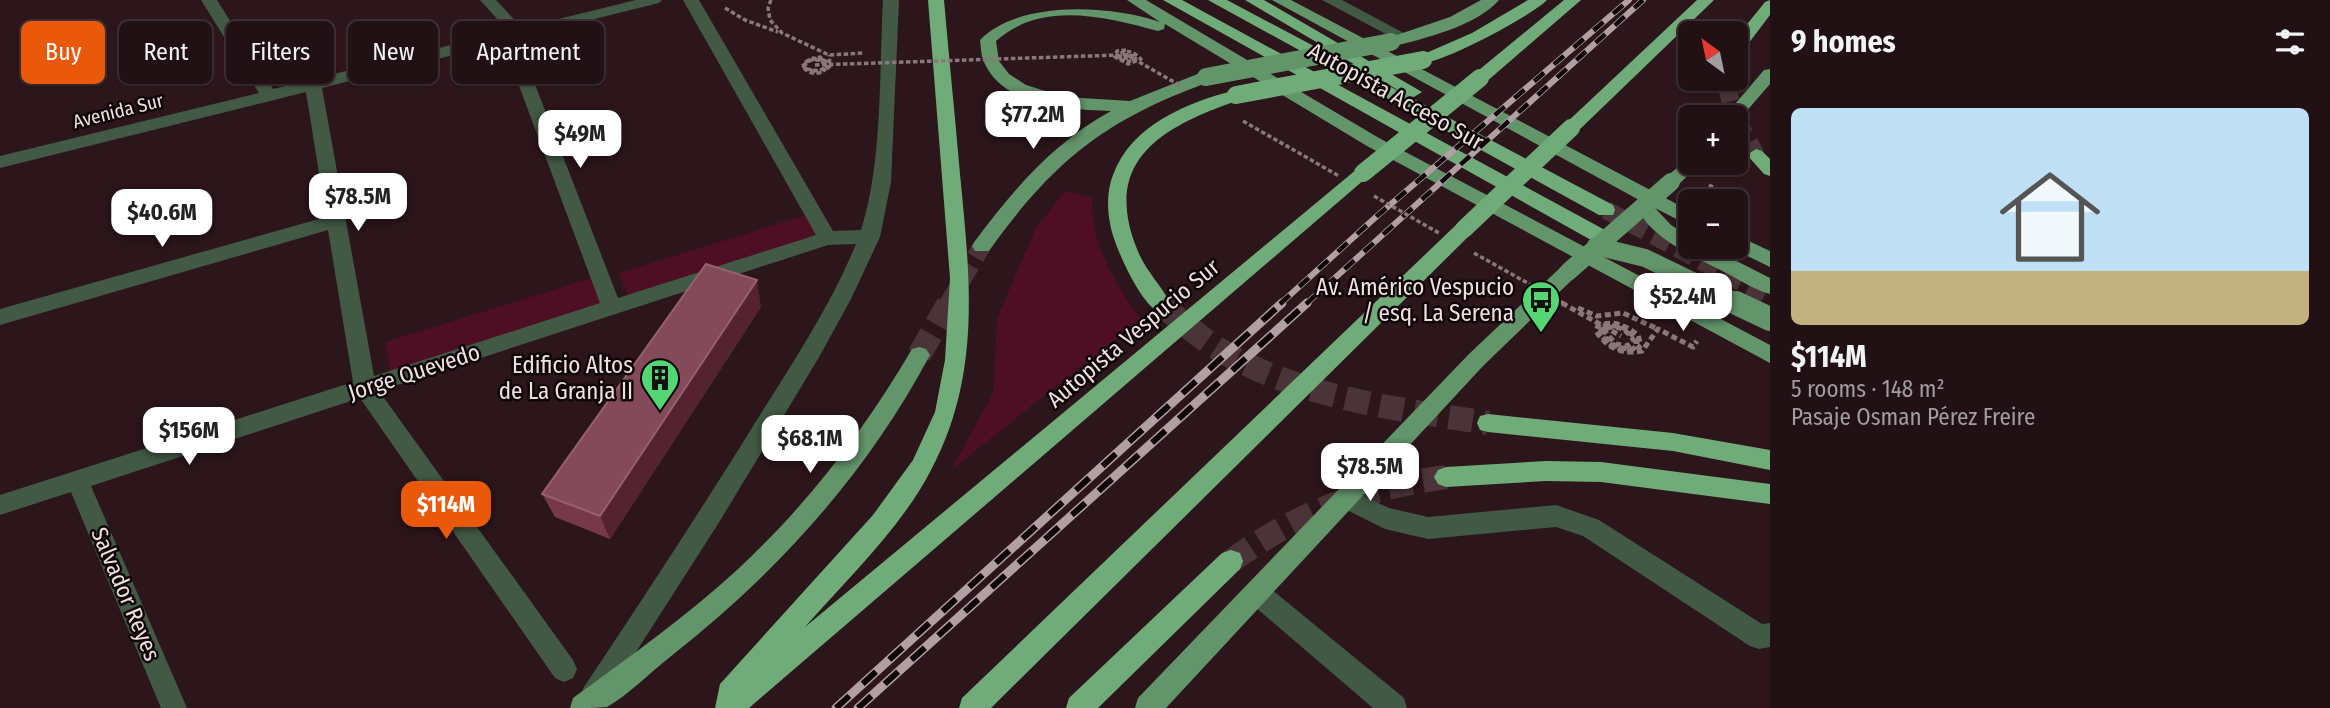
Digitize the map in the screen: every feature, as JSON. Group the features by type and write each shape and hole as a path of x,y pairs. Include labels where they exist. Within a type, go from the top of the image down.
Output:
{"highway":[{"path":"715,708 881,523 922,466 946,412 957,360 960,278 936,0"},
{"name":"Autopista Acceso Sur","path":"1171,0 1597,241"},
{"name":"Autopista Acceso Sur","path":"1216,0 1606,210"},
{"path":"1253,0 1386,75 1511,159"},
{"path":"1161,304 1133,265 1119,232 1116,212 1122,176 1139,147 1168,123 1186,113 1236,95 1423,60 1486,32 1539,0"},
{"name":"Autopista Vespucio Sur","path":"728,708 1363,173 1573,0"},
{"path":"972,708 1464,229 1706,0"},
{"path":"1748,33 1770,5"},
{"path":"1756,155 1770,170"},
{"path":"1488,423 1673,442 1770,460"},
{"path":"1446,477 1546,471 1601,472 1770,494"},
{"path":"1079,708 1231,561"}],"main road":[{"path":"1135,0 1203,43 1486,205 1770,355"},
{"path":"1280,0 1678,213"},
{"path":"982,246 1018,197 1052,159 1091,129 1130,106 1206,77 1398,40 1458,20 1491,0"},
{"path":"1130,106 1072,104 1029,93 998,71 987,50 988,40 997,25 1014,13 1038,5 1071,3 1117,11 1203,43"},
{"path":"1742,105 1770,74"},
{"path":"1148,708 1476,360 1597,241 1644,206 1679,175"},
{"path":"1644,206 1648,215 1678,237"},
{"path":"1597,241 1666,267 1770,319"},
{"path":"1748,248 1770,260"},
{"path":"1717,259 1770,287"},
{"path":"585,706 715,604 769,554 853,458 885,413 919,355"}],"street":[{"path":"209,0 269,96"},
{"path":"488,0 508,21"},
{"name":"Avenida Sur","path":"568,21 654,0"},
{"path":"691,0 827,238"},
{"path":"585,706 727,490 842,298 870,237 882,182 891,0"},
{"path":"1330,0 1398,40"},
{"name":"Avenida Sur","path":"0,162 452,50"},
{"path":"527,84 612,308"},
{"path":"313,85 365,387 564,669"},
{"path":"0,317 336,221"},
{"name":"Jorge Quevedo","path":"0,505 827,238 870,237"},
{"name":"Salvador Reyes","path":"77,480 174,708"},
{"path":"1345,498 1385,518 1428,528 1556,516 1571,520 1591,528 1759,637 1770,635"},
{"path":"1256,593 1394,708"}],"path":[{"path":"771,0 768,8 770,20 782,33"},
{"path":"715,2 745,20 782,33 829,55 867,53"},
{"path":"815,65 827,64 1119,55 1123,53 1133,54 1137,58 1132,62 1121,61 1117,55 1123,51 1134,52 1140,59 1138,63 1123,63 1115,57 1117,51 1126,50"},
{"path":"827,64 821,60 811,60 806,64 807,69 820,71 826,67 823,60 813,58 805,62 804,68 810,72 823,71 827,69 828,63 823,58 819,57 810,58 803,63 803,68 808,73 826,71 827,64 829,55"},
{"path":"1119,55 1123,60 1133,58"},
{"path":"1709,185 1717,189"},
{"path":"1578,308 1597,316 1623,313 1658,329"},
{"path":"1606,328 1611,340 1619,346 1632,345 1634,341 1631,336 1612,326 1606,327 1602,330 1607,340 1619,348 1633,349 1637,345 1637,339 1621,326 1606,324 1602,326 1599,330 1602,338 1619,349 1637,349 1641,345 1638,335 1614,322 1603,322 1596,328 1599,337 1616,350 1635,353"}],"shaded area":[{"path":"1065,191 1092,198 1095,231 1106,262 1141,319 951,470 993,393 997,318 1036,228"},
{"path":"806,215 822,242 631,303 619,273"},
{"path":"595,277 606,308 391,376 385,342"}],"building":[{"path":"706,264 757,280 600,516 542,494"}],"tunnel":[{"path":"1728,91 1732,105"},
{"path":"1748,141 1756,155"},
{"path":"1606,210 1770,298"},
{"path":"948,304 982,246"},
{"path":"919,355 949,303"},
{"path":"1161,304 1224,352 1294,384 1358,401 1488,423"},
{"path":"1231,561 1282,528 1333,505 1387,488 1446,477"}],"railway":[{"path":"1280,304 1377,216 1629,0"},
{"path":"1306,304 1643,0"},
{"path":"836,708 1282,303"},
{"path":"858,708 1307,303"}],"place":[{"name":"Av. Américo Vespucio / esq. La Serena","path":"1541,334"},
{"name":"Edificio Altos de La Granja II","path":"660,412"}]}
